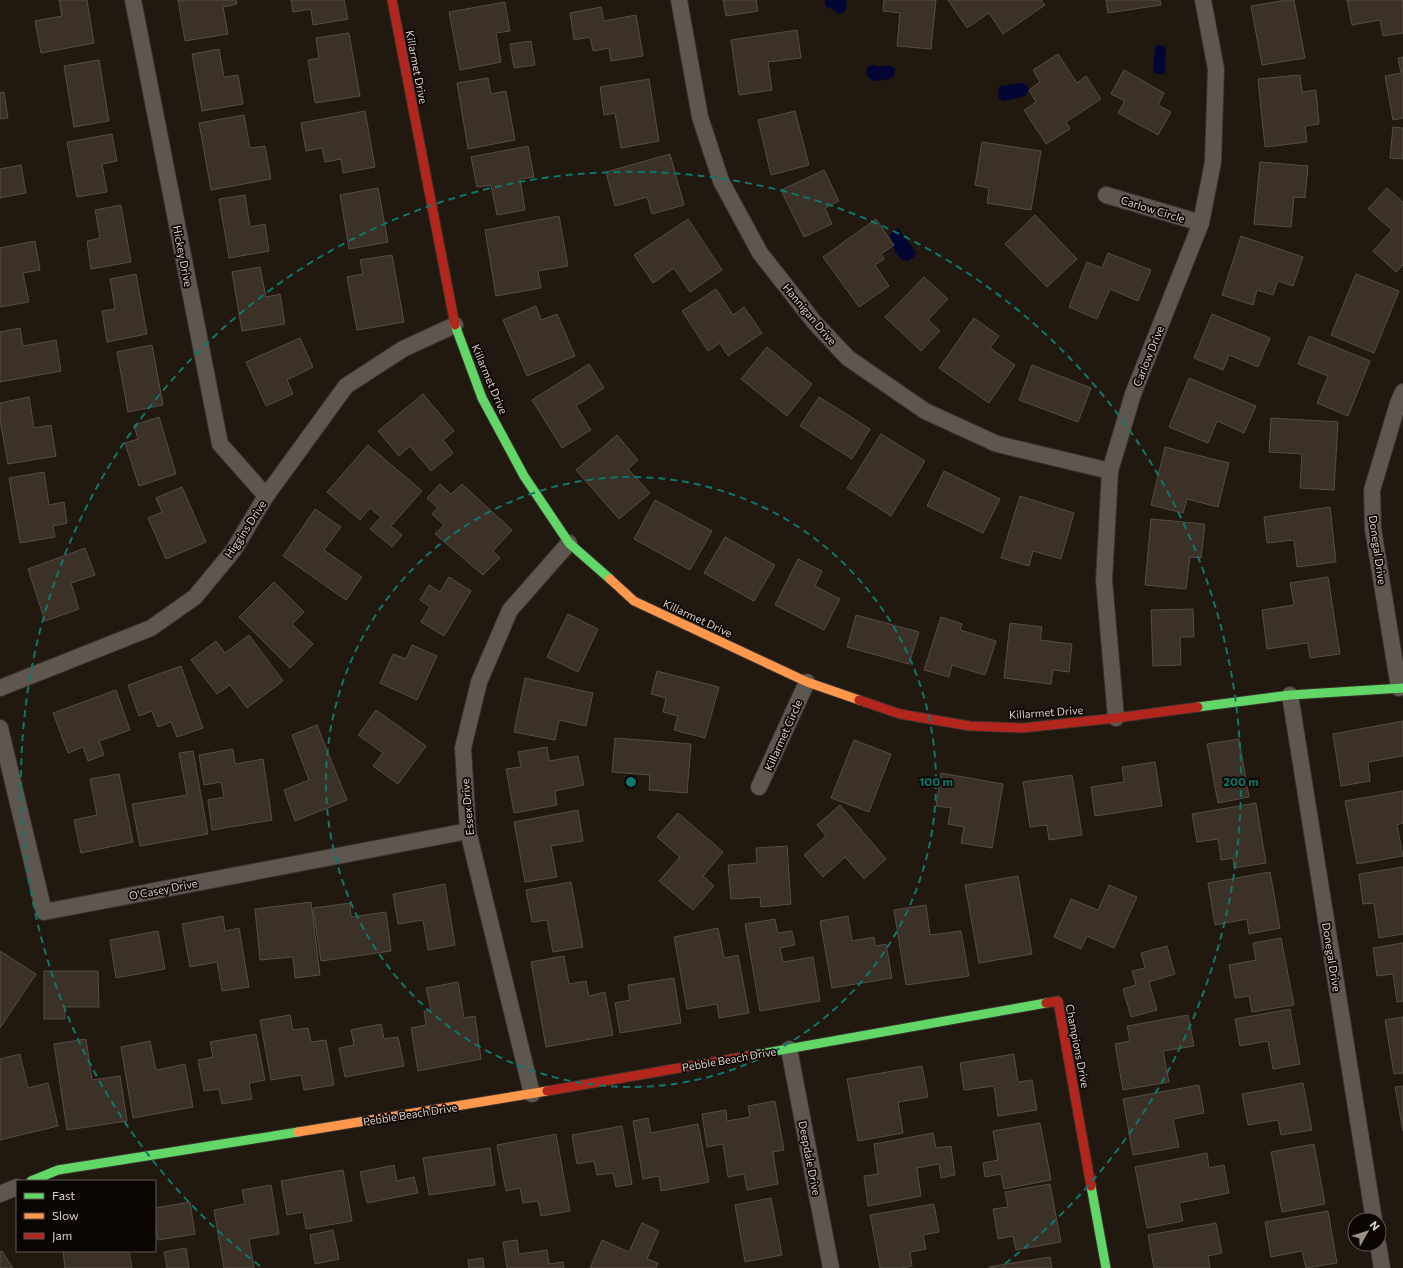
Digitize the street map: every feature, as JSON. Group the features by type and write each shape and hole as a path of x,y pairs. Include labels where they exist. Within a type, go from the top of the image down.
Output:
{"street":[{"name":"Hickey Drive","path":"133,0 220,444 266,496"},
{"name":"Killarmet Drive","path":"392,0 455,325 482,398 524,476 569,543 634,601 807,682 900,714 970,726 1022,728 1116,718 1290,695 1401,688"},
{"name":"Hannigan Drive","path":"679,0 700,117 721,181 760,253 815,323 848,358 925,411 997,444 1110,471"},
{"name":"Carlow Drive","path":"1116,718 1104,580 1110,471 1133,394 1201,223 1213,162 1216,69 1203,0"},
{"name":"Carlow Circle","path":"1106,195 1201,223"},
{"name":"Higgins Drive","path":"0,688 151,628 195,597 233,551 266,496 346,386 403,349 455,325"},
{"name":"Donegal Drive","path":"1401,400 1372,490 1373,529 1401,688"},
{"name":"Essex Drive","path":"532,1094 468,831 463,748 479,682 510,610 569,543"},
{"name":"Killarmet Circle","path":"759,787 807,682"},
{"name":"Donegal Drive","path":"1290,695 1373,1212"},
{"name":"O'Casey Drive","path":"0,728 44,912 468,831"},
{"name":"Champions Drive","path":"789,1049 1058,1002 1106,1268"},
{"name":"Pebble Beach Drive","path":"33,1180 58,1170 532,1094 789,1049"},
{"name":"Deepdale Drive","path":"789,1049 831,1268"},
{"path":"0,1194 16,1187"},
{"path":"1379,1252 1382,1268"}],"shaded area":[{"path":"825,0 846,0 846,10 841,14 838,14 825,6"},
{"path":"1157,45 1165,46 1166,50 1165,73 1160,75 1153,72 1155,48"},
{"path":"869,66 892,66 895,69 894,77 879,81 872,80 867,75 867,69"},
{"path":"1021,83 1027,85 1029,90 1025,96 1004,101 999,99 998,91 1000,86"},
{"path":"898,228 916,252 915,256 908,261 902,260 897,255 889,235"}],"building":[{"path":"59,0 87,0 94,43 41,53 35,21 62,16"},
{"path":"178,0 236,0 237,4 223,7 228,34 185,41"},
{"path":"291,0 344,0 348,19 313,25 311,9 293,12"},
{"path":"723,0 756,0 758,11 726,16"},
{"path":"884,0 936,0 931,49 897,46 900,13 883,11"},
{"path":"948,0 1041,0 1045,5 1003,34 989,13 967,28"},
{"path":"1106,0 1160,0 1161,5 1108,13"},
{"path":"1294,0 1305,58 1262,65 1251,6"},
{"path":"1347,0 1403,0 1403,33 1383,36 1380,20 1352,25"},
{"path":"505,2 510,31 496,33 501,62 460,70 449,12"},
{"path":"601,7 604,21 636,15 643,56 611,61 609,48 593,51 590,37 574,40 570,13"},
{"path":"797,30 801,58 768,62 772,90 739,95 731,40"},
{"path":"349,33 360,96 315,103 308,60 319,58 316,38"},
{"path":"531,41 535,65 514,68 510,44"},
{"path":"219,49 224,77 238,75 243,104 202,111 192,54"},
{"path":"1058,54 1077,83 1086,76 1101,99 1066,122 1070,129 1046,144 1024,110 1036,102 1029,90 1040,82 1033,70"},
{"path":"1403,57 1403,118 1393,120 1385,76 1401,73 1398,58"},
{"path":"99,60 109,121 74,127 64,66"},
{"path":"1124,70 1164,93 1158,105 1171,112 1158,135 1118,113 1125,101 1111,94"},
{"path":"1300,75 1302,92 1316,90 1319,124 1305,126 1307,142 1265,147 1258,79"},
{"path":"488,78 491,94 506,91 515,140 468,149 457,83"},
{"path":"649,79 659,141 621,148 615,113 604,115 600,87"},
{"path":"4,92 8,118 0,119 0,93"},
{"path":"365,111 375,167 343,173 341,159 325,162 322,148 306,151 301,123"},
{"path":"795,111 809,165 771,175 758,120"},
{"path":"244,115 250,148 265,146 271,179 211,190 199,123"},
{"path":"1393,127 1403,128 1403,159 1390,158"},
{"path":"112,134 117,161 102,164 107,192 77,197 67,142"},
{"path":"982,142 1041,151 1031,210 987,203 989,188 975,185"},
{"path":"528,146 534,177 520,179 525,210 497,215 491,185 477,187 471,157"},
{"path":"670,154 684,205 652,214 647,197 615,206 606,172"},
{"path":"1260,162 1308,166 1305,198 1294,197 1291,227 1254,224"},
{"path":"21,165 26,193 0,198 0,169"},
{"path":"824,170 839,201 825,208 832,224 804,237 781,190"},
{"path":"378,188 388,242 349,249 340,195"},
{"path":"1387,188 1403,202 1403,265 1396,272 1373,251 1392,230 1368,209"},
{"path":"245,195 250,227 265,224 269,251 229,258 219,199"},
{"path":"121,205 131,262 91,269 87,241 100,238 95,210"},
{"path":"1035,215 1077,259 1047,287 1005,244"},
{"path":"559,216 568,266 538,271 541,288 496,296 485,230"},
{"path":"688,219 722,270 690,292 674,268 653,283 634,255"},
{"path":"876,219 894,245 881,254 884,259 875,265 889,286 859,307 823,257"},
{"path":"1241,236 1303,257 1293,286 1278,281 1273,295 1257,290 1253,305 1222,295"},
{"path":"35,241 40,270 23,273 29,302 0,307 0,248"},
{"path":"1108,253 1151,270 1138,301 1110,289 1097,319 1069,307 1087,262 1102,268"},
{"path":"392,255 404,322 357,330 347,277 363,274 360,260"},
{"path":"260,267 266,297 280,294 285,324 242,331 232,272"},
{"path":"136,274 147,334 107,342 102,311 115,309 110,279"},
{"path":"1356,274 1399,291 1374,353 1331,335"},
{"path":"924,277 948,299 928,320 940,331 921,351 885,317"},
{"path":"716,289 733,315 744,307 762,333 728,356 720,343 708,351 682,311"},
{"path":"536,306 541,320 557,314 575,356 527,376 503,320"},
{"path":"1212,314 1270,338 1258,367 1229,355 1223,370 1194,358"},
{"path":"974,318 999,336 990,348 1015,365 989,403 939,368"},
{"path":"20,328 23,346 56,340 61,371 0,382 0,332"},
{"path":"1309,336 1370,361 1348,416 1317,403 1328,376 1298,364"},
{"path":"300,338 313,367 287,380 293,394 266,406 246,362"},
{"path":"152,345 163,405 128,412 117,352"},
{"path":"767,347 812,384 787,416 741,379"},
{"path":"589,364 604,388 576,406 591,430 562,448 532,400"},
{"path":"1032,365 1091,388 1078,422 1019,400"},
{"path":"1189,378 1256,406 1244,433 1217,421 1208,443 1169,427"},
{"path":"423,394 454,431 443,440 453,453 431,471 410,446 399,456 378,431"},
{"path":"29,397 34,428 51,425 56,456 8,464 0,420 0,403"},
{"path":"819,397 870,429 852,459 800,426"},
{"path":"159,417 176,474 139,486 125,443 138,439 134,425"},
{"path":"1271,418 1338,422 1334,490 1300,488 1302,454 1269,452"},
{"path":"881,434 925,461 891,516 847,488"},
{"path":"617,435 638,460 628,469 650,493 619,519 576,470"},
{"path":"368,445 422,491 391,526 402,535 392,547 370,529 381,517 370,508 360,520 327,492"},
{"path":"1165,447 1229,463 1218,507 1187,499 1183,513 1151,505"},
{"path":"944,471 1000,499 983,533 927,506"},
{"path":"44,472 49,505 64,502 67,523 53,526 55,537 20,543 9,478"},
{"path":"440,484 451,494 462,484 512,530 493,551 500,558 483,575 435,534 444,525 432,514 438,508 427,498"},
{"path":"182,487 206,542 166,559 148,518 162,512 156,498"},
{"path":"1020,496 1074,513 1061,559 1033,551 1029,566 1001,558"},
{"path":"655,500 712,531 690,570 634,539"},
{"path":"1330,507 1336,562 1297,567 1294,540 1267,543 1264,517"},
{"path":"315,509 341,527 324,550 362,577 346,600 283,556"},
{"path":"1151,519 1205,524 1201,558 1190,557 1186,589 1145,585"},
{"path":"725,537 775,565 754,601 704,573"},
{"path":"85,548 95,575 71,583 79,609 45,621 28,569"},
{"path":"798,559 822,571 815,586 840,599 824,630 775,605"},
{"path":"449,577 471,591 444,636 421,622 430,607 420,600 429,585 440,592"},
{"path":"1328,577 1340,654 1310,658 1308,643 1267,649 1262,610 1294,605 1290,583"},
{"path":"274,582 304,612 292,624 313,644 290,668 239,617"},
{"path":"1193,609 1194,637 1180,637 1181,665 1153,666 1151,610"},
{"path":"568,614 598,629 578,672 547,657"},
{"path":"856,615 919,632 909,664 847,647"},
{"path":"941,617 962,624 960,630 996,641 985,675 952,665 949,677 924,670"},
{"path":"1010,623 1042,627 1040,640 1072,644 1069,672 1053,670 1051,684 1004,678"},
{"path":"249,635 283,681 247,708 230,685 217,694 191,660 216,641 225,653"},
{"path":"412,645 437,656 417,700 380,683 393,654 406,659"},
{"path":"181,666 203,728 177,737 171,722 158,727 152,711 139,716 128,685"},
{"path":"657,671 719,687 705,738 674,730 678,716 663,712 666,698 651,694"},
{"path":"525,678 593,693 586,726 559,720 555,740 514,732"},
{"path":"116,690 130,730 99,741 104,755 88,761 83,747 68,753 53,713"},
{"path":"376,710 426,746 398,784 373,766 383,753 358,735"},
{"path":"1403,721 1403,756 1368,762 1370,781 1341,786 1333,734"},
{"path":"317,725 347,800 295,821 284,790 309,780 292,735"},
{"path":"615,738 691,744 687,793 649,790 650,775 612,772"},
{"path":"1239,739 1249,797 1218,803 1207,744"},
{"path":"854,740 891,754 869,812 831,798"},
{"path":"547,747 549,761 578,756 584,785 555,791 557,805 514,813 506,769 521,767 518,752"},
{"path":"233,749 235,764 263,759 272,820 212,830 208,800 224,797 221,782 204,785 199,755"},
{"path":"193,751 208,834 140,846 132,804 187,795 179,753"},
{"path":"1155,762 1162,806 1095,816 1091,787 1124,782 1122,767"},
{"path":"941,773 1003,784 992,848 961,843 964,827 948,824 951,808 936,806"},
{"path":"119,774 133,842 81,853 74,820 97,815 90,779"},
{"path":"1072,775 1082,835 1049,840 1047,825 1030,827 1023,782"},
{"path":"1403,791 1403,823 1397,825 1403,856 1357,864 1345,801"},
{"path":"1256,803 1266,863 1234,868 1233,858 1221,860 1218,839 1197,842 1192,814"},
{"path":"840,805 886,859 864,879 845,857 823,877 804,855 826,836 817,825"},
{"path":"578,810 583,841 551,846 557,877 525,882 514,822"},
{"path":"678,813 723,852 703,876 714,886 693,910 659,881 680,857 657,837"},
{"path":"787,846 791,904 761,907 760,897 731,899 728,865 757,863 756,848"},
{"path":"1403,867 1403,934 1379,938 1374,903 1363,904 1359,874"},
{"path":"1270,872 1280,928 1249,934 1247,919 1215,925 1208,883"},
{"path":"1018,876 1032,954 979,963 965,885"},
{"path":"571,882 583,947 553,952 547,920 532,922 526,890"},
{"path":"445,884 455,945 428,950 423,920 398,924 393,894"},
{"path":"1109,885 1137,897 1114,948 1087,936 1081,949 1054,937 1071,899 1098,910"},
{"path":"311,902 320,975 295,978 293,957 260,960 255,909"},
{"path":"350,903 351,917 386,912 391,951 321,961 313,908"},
{"path":"926,905 930,935 961,931 969,976 906,985 894,910"},
{"path":"223,916 225,931 239,928 249,987 222,991 217,962 190,967 182,924"},
{"path":"848,916 852,941 874,937 875,946 886,944 892,978 832,988 820,921"},
{"path":"775,919 778,933 792,931 795,945 780,948 783,962 813,957 820,1001 760,1011 745,924"},
{"path":"718,928 724,958 738,955 749,1013 719,1018 717,1004 687,1009 674,937"},
{"path":"158,931 165,969 116,978 110,940"},
{"path":"1281,938 1294,1005 1252,1012 1249,996 1235,998 1229,965 1256,960 1253,943"},
{"path":"1403,943 1403,1001 1397,1002 1393,974 1377,976 1373,948"},
{"path":"1167,946 1175,974 1149,982 1157,1010 1131,1017 1123,989 1136,985 1132,971 1145,968 1141,953"},
{"path":"0,951 36,974 0,1028"},
{"path":"564,956 569,984 586,981 589,996 605,992 613,1035 546,1047 531,962"},
{"path":"44,971 98,971 99,1007 65,1007 65,1019 44,1019"},
{"path":"674,978 681,1023 620,1033 615,1003 630,1000 628,985"},
{"path":"458,982 464,1018 475,1016 481,1059 418,1071 411,1028 426,1025 424,1011 431,1010 426,988"},
{"path":"1290,1009 1300,1064 1273,1069 1268,1041 1240,1046 1235,1019"},
{"path":"290,1015 293,1030 308,1028 311,1042 326,1040 334,1085 304,1090 301,1075 271,1080 260,1020"},
{"path":"1188,1015 1194,1046 1163,1051 1169,1082 1123,1090 1115,1044 1130,1041 1127,1026"},
{"path":"1403,1017 1403,1073 1394,1074 1385,1020"},
{"path":"381,1024 384,1039 398,1037 404,1066 345,1077 339,1048 354,1045 351,1030"},
{"path":"256,1034 265,1080 249,1083 252,1099 222,1104 219,1089 204,1091 198,1060 213,1057 210,1042"},
{"path":"86,1039 92,1080 120,1076 127,1121 67,1130 54,1044"},
{"path":"150,1041 156,1070 185,1064 193,1107 133,1118 121,1047"},
{"path":"20,1054 28,1088 48,1083 58,1126 0,1140 0,1059"},
{"path":"1014,1054 1018,1082 1032,1080 1037,1110 998,1116 994,1086 964,1090 960,1063"},
{"path":"922,1066 928,1097 898,1102 903,1133 858,1141 847,1079"},
{"path":"1303,1083 1312,1130 1281,1135 1278,1120 1248,1125 1242,1094"},
{"path":"1199,1085 1204,1113 1173,1119 1179,1147 1133,1155 1123,1099"},
{"path":"1403,1086 1403,1131 1395,1087"},
{"path":"775,1101 784,1150 773,1152 778,1184 747,1190 744,1174 728,1177 723,1144 707,1147 702,1114 726,1110 727,1121 750,1117 748,1106"},
{"path":"648,1118 651,1133 698,1124 709,1182 661,1191 659,1176 643,1179 633,1121"},
{"path":"1040,1123 1051,1180 1004,1189 1001,1174 985,1177 983,1163 998,1160 993,1131"},
{"path":"622,1126 632,1184 616,1187 613,1173 597,1175 594,1161 577,1164 572,1135"},
{"path":"933,1133 936,1148 951,1146 955,1175 941,1178 939,1164 917,1168 921,1196 868,1206 864,1176 878,1174 874,1144"},
{"path":"556,1134 570,1211 541,1216 538,1201 523,1203 520,1188 506,1191 497,1145"},
{"path":"1314,1144 1325,1204 1282,1212 1271,1152"},
{"path":"490,1148 495,1185 429,1195 423,1158"},
{"path":"1207,1153 1209,1168 1224,1165 1229,1193 1179,1203 1183,1221 1147,1228 1135,1167"},
{"path":"394,1165 397,1181 414,1177 418,1193 367,1203 360,1172"},
{"path":"343,1170 352,1221 306,1229 303,1212 287,1215 281,1181"},
{"path":"1050,1184 1061,1242 1016,1250 1013,1236 998,1239 993,1209 1008,1207 1005,1192"},
{"path":"271,1185 279,1234 249,1239 254,1268 224,1268 214,1210 245,1204 242,1190"},
{"path":"771,1198 782,1255 745,1262 735,1205"},
{"path":"190,1202 195,1234 158,1240 156,1227 156,1208"},
{"path":"934,1204 939,1232 923,1235 926,1249 910,1252 912,1266 902,1268 880,1268 870,1215"},
{"path":"1328,1211 1337,1263 1306,1268 1302,1251 1271,1257 1265,1222"},
{"path":"642,1223 659,1231 647,1259 658,1263 656,1268 590,1268 602,1240 629,1252"},
{"path":"1216,1223 1222,1253 1208,1256 1210,1268 1154,1268 1148,1235"},
{"path":"333,1230 339,1259 315,1264 310,1235"},
{"path":"517,1240 519,1254 547,1250 549,1264 563,1262 564,1268 507,1268 503,1242"},
{"path":"186,1248 189,1268 167,1268 164,1252"},
{"path":"2,1251 13,1268 0,1268 0,1252"},
{"path":"63,1252 129,1252 132,1268 65,1268"},
{"path":"1050,1257 1052,1268 989,1267"},
{"path":"483,1258 484,1268 469,1268 468,1260"}],"traffic: fast":[{"path":"455,325 482,398 524,476 569,543 610,579"},
{"path":"1198,707 1290,695 1403,688"},
{"path":"748,1056 1046,1003"},
{"path":"33,1180 58,1170 298,1132"},
{"path":"1091,1186 1106,1268"}],"traffic: slow":[{"path":"610,579 634,601 807,682 859,700"},
{"path":"298,1132 547,1091"}],"traffic: jam":[{"path":"392,0 455,325"},
{"path":"859,700 900,714 970,726 1022,728 1116,718 1198,707"},
{"path":"1046,1003 1058,1001 1091,1186"},
{"path":"547,1091 748,1056"}]}
